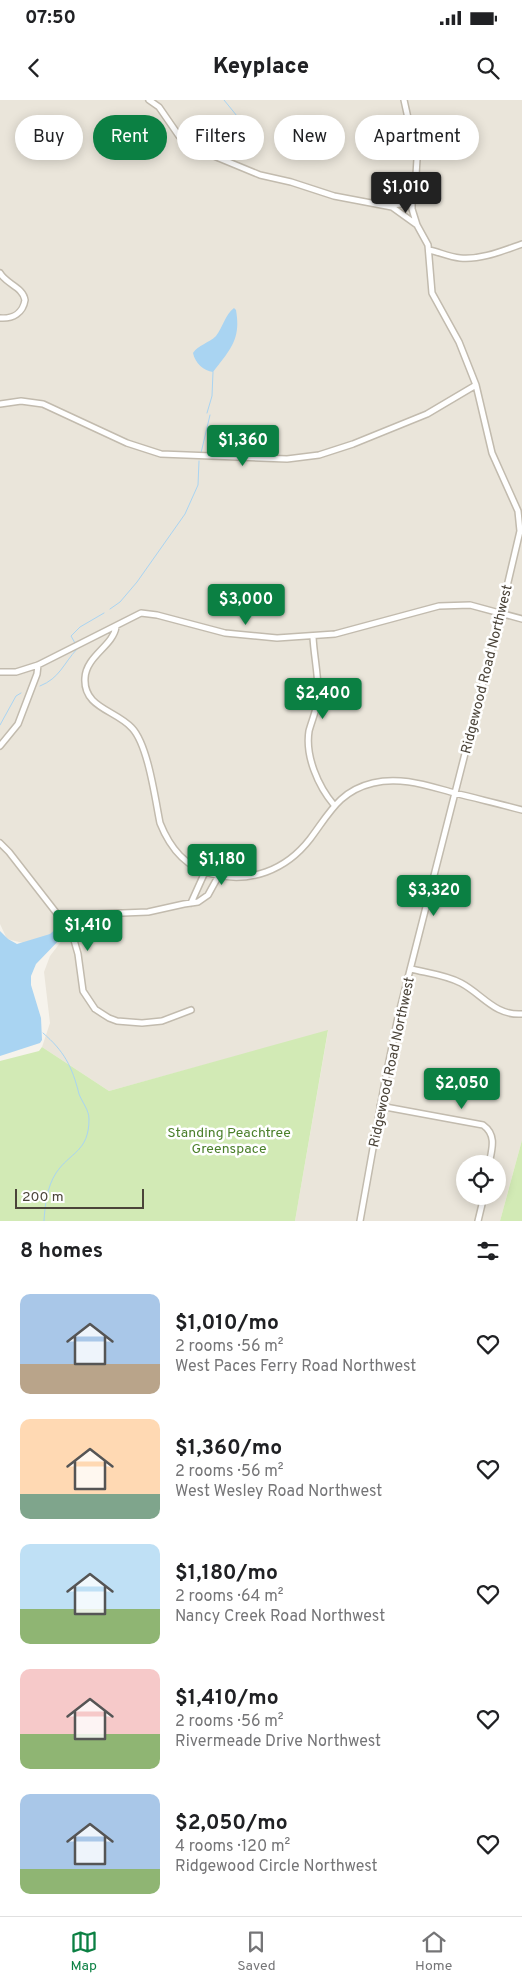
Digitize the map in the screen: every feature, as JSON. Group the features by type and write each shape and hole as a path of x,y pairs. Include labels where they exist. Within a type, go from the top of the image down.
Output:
{"street":[{"path":"149,100 159,107 179,136 197,149 260,175 292,182 334,196 385,205 396,209 417,225"},
{"name":"Ridgewood Road Northwest","path":"360,1221 398,1017 518,543 519,520 514,501 492,454 476,386 459,342 432,293 429,250 417,225 412,209 417,159 404,100"},
{"path":"385,205 402,204 412,195"},
{"path":"429,250 450,256 468,258 493,254 522,244"},
{"path":"0,273 6,281 22,291 25,300 18,314 10,318 0,318"},
{"path":"0,404 21,401 43,404 127,443 161,454 288,459 319,455 358,442 427,414 476,386"},
{"path":"0,672 16,672 38,665 116,627 135,615 146,613 210,630 239,635 278,638 312,637 357,629 408,613 439,606 470,605 522,619"},
{"path":"116,627 114,634 87,668 84,681 86,690 93,702 122,719 135,732 143,749 164,833 183,859 205,872 248,877 278,868 305,845 334,805 358,788 386,780 409,781 522,810"},
{"path":"312,637 318,696 310,731 308,751 318,779 334,805"},
{"path":"0,746 18,724 37,674 38,665"},
{"path":"0,843 10,852 67,926 78,954 83,991 90,1004 102,1014 117,1021 142,1023 162,1021 191,1010"},
{"path":"191,903 205,872"},
{"path":"67,926 91,915 159,910 198,902 208,895 219,875"},
{"path":"74,940 101,920 113,914"},
{"path":"411,970 459,982 497,1009 507,1013 522,1014"},
{"path":"380,1106 483,1125 490,1131 493,1139 490,1155"},
{"path":"478,1221 482,1205"}],"shaded area":[{"path":"0,100 522,100 522,1140 506,1199 506,1155 456,1155 456,1205 504,1205 500,1221 295,1221 328,1031 109,1091 42,1047 50,1023 44,972 50,956 63,939 47,939 27,944 7,939 0,924"}],"green space":[{"name":"Standing Peachtree Greenspace","path":"328,1030 295,1221 0,1221 0,1061 39,1051 42,1047 109,1091"},
{"path":"522,1140 522,1221 500,1221 504,1205 506,1205"}],"water":[{"path":"234,308 236,310 237,329 230,350 213,372 206,370 200,366 193,353 216,336 228,314"},
{"path":"58,927 62,928 65,934 36,964 31,976 31,985 41,1018 42,1040 40,1043 0,1056 0,931 17,944 50,934"}],"waterway":[{"path":"224,100 236,115"},
{"path":"207,413 212,396 213,372"},
{"path":"201,453 210,415"},
{"path":"110,609 120,602 137,582 185,514 198,485 199,461"},
{"path":"75,643 71,636 80,627 104,613"},
{"path":"40,686 57,675 77,649"},
{"path":"0,725 16,696 21,693"},
{"path":"43,1033 66,1060 88,1112 89,1119 86,1138 82,1145 61,1166 50,1184 44,1221"}]}
